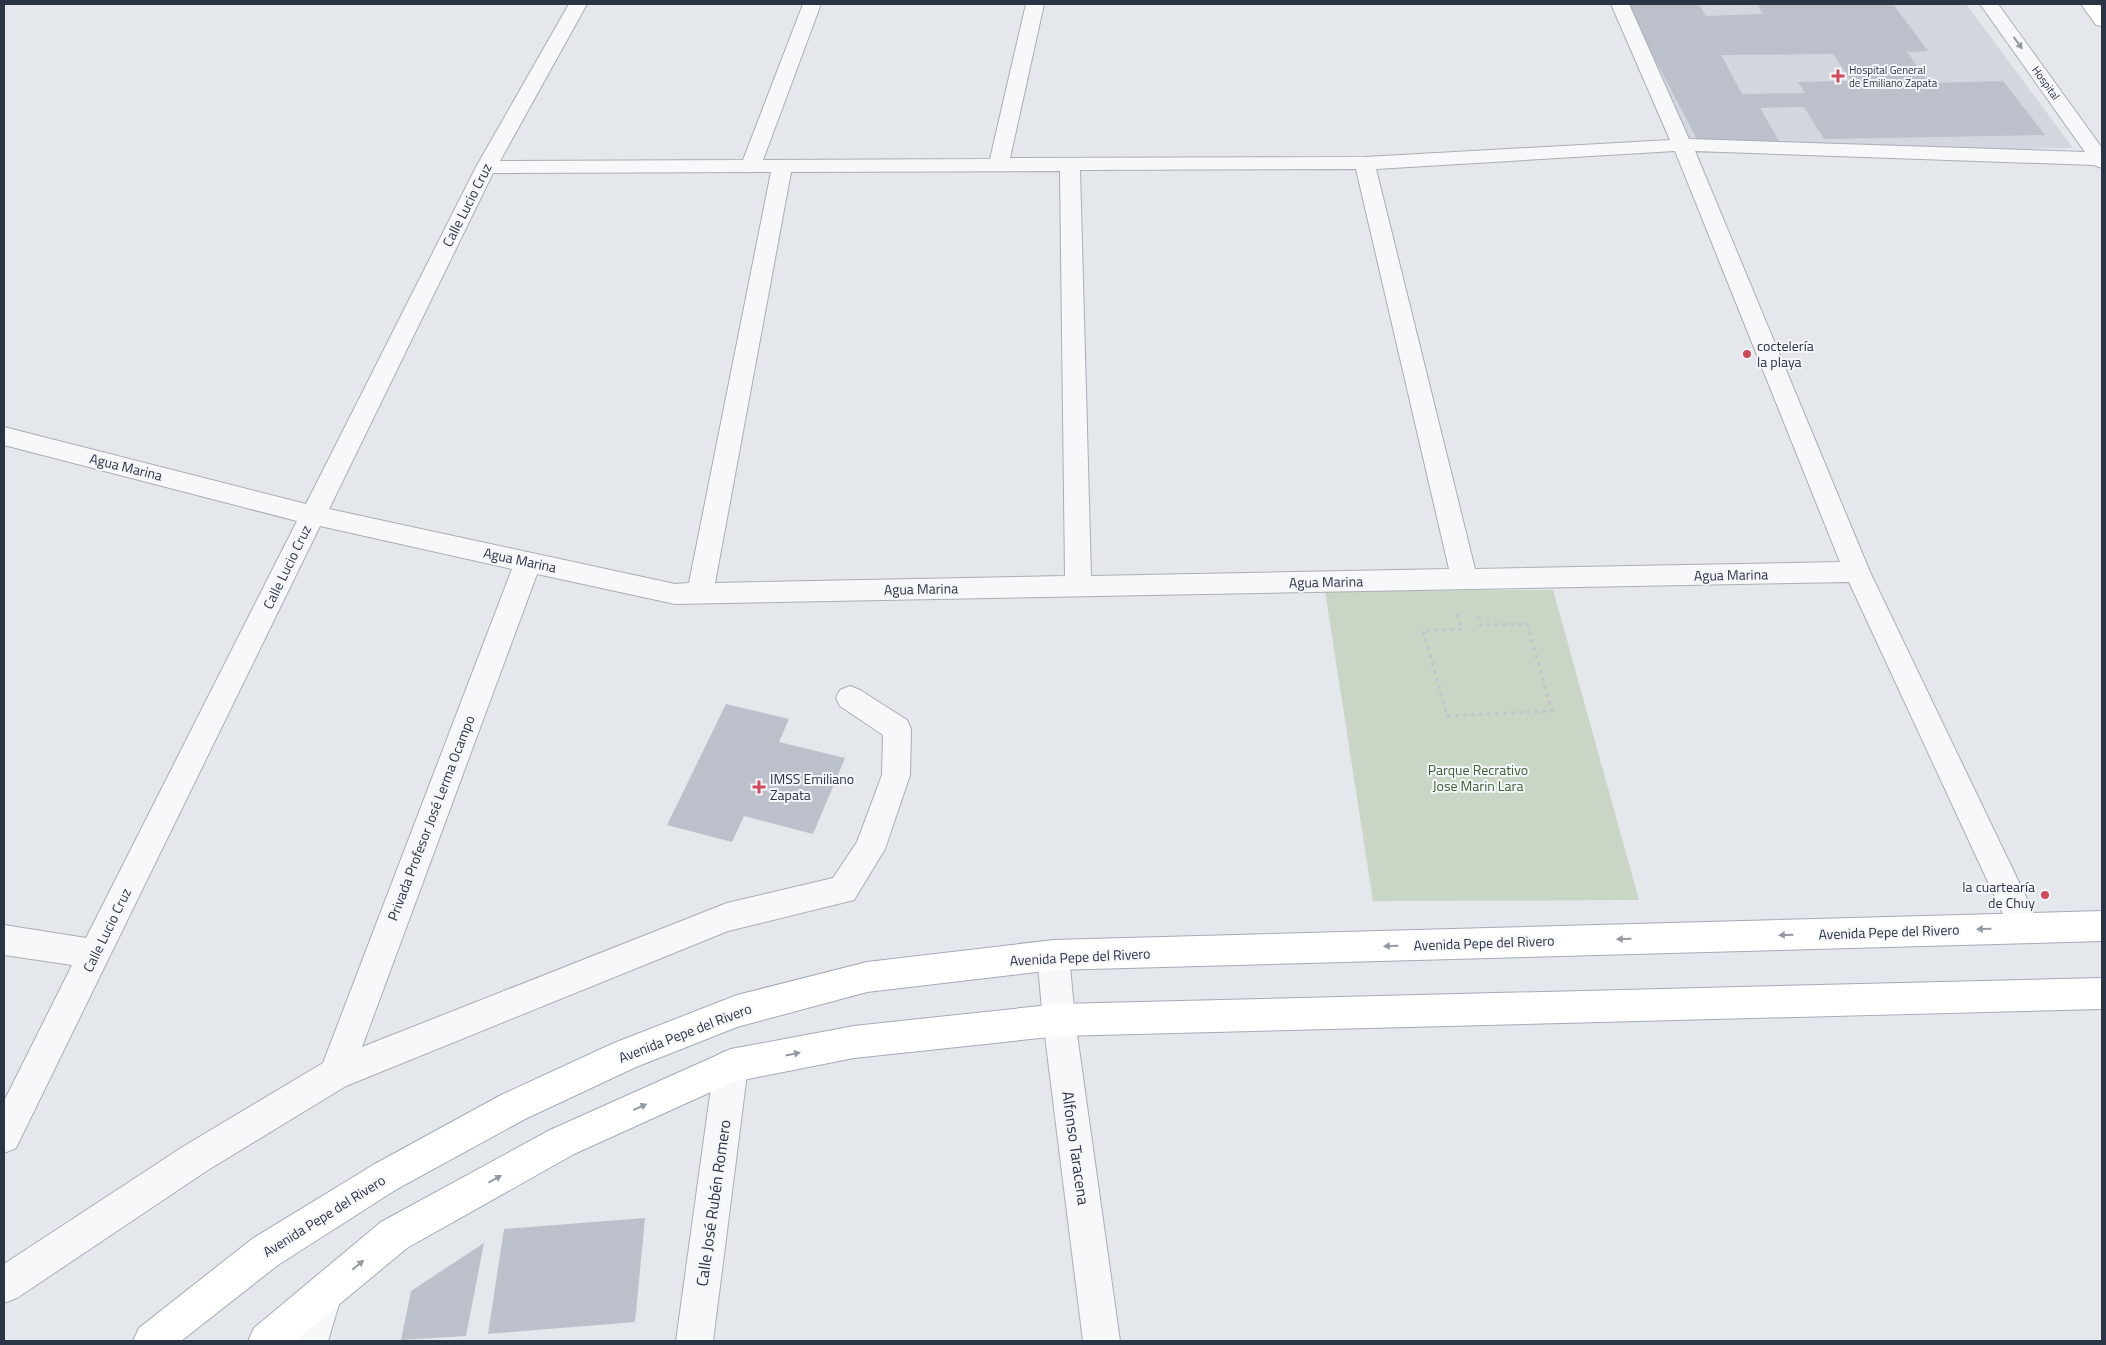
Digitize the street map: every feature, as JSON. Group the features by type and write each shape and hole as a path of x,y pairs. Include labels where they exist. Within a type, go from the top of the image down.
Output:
{"main road":[{"path":"2090,4 2102,21"},
{"name":"Avenida Pepe del Rivero","path":"152,1341 265,1252 385,1178 513,1107 626,1054 737,1011 867,977 1054,955 2102,926"},
{"path":"267,1341 394,1236 562,1142 731,1066 854,1042 1059,1020 2102,993"}],"street":[{"name":"Calle Lucio Cruz","path":"4,1136 486,166 578,4"},
{"path":"752,165 812,4"},
{"path":"999,164 1035,4"},
{"path":"1620,4 1682,145 1856,572 2025,928"},
{"name":"Hospital","path":"1989,4 2101,160"},
{"path":"486,166 1365,163 1682,145 2101,160"},
{"path":"1365,163 1460,580"},
{"path":"1070,164 1078,586"},
{"path":"700,594 782,165"},
{"name":"Agua Marina","path":"4,436 313,515 674,594 1856,572"},
{"name":"Privada Profesor José Lerma Ocampo","path":"335,1074 528,562"},
{"path":"4,1285 196,1158 335,1074 727,917 843,890 870,849 896,776 897,729 850,698"},
{"path":"4,940 95,954"},
{"name":"Alfonso Taracena","path":"1054,955 1059,1020 1102,1341"},
{"name":"Calle José Rubén Romero","path":"694,1341 731,1066"},
{"path":"310,1341 324,1294"}],"path":[{"path":"1460,580 1480,626 1527,624 1552,711 1447,716 1423,630 1462,628 1460,580"}],"shaded area":[{"name":"Hospital General de Emiliano Zapata","path":"1619,4 1966,4 2073,148 1696,153"}],"green space":[{"name":"Parque Recrativo Jose Marin Lara","path":"1553,590 1639,900 1373,901 1325,591"}],"building":[{"name":"Hospital General de Emiliano Zapata","path":"1626,4 1699,4 1706,16 1763,14 1757,4 1893,4 1928,51 1907,52 1929,83 2003,81 2045,135 1824,139 1804,107 1760,108 1780,143 1700,145","holes":["1833,54 1851,81 1798,82 1805,93 1742,94 1721,55"]},
{"name":"IMSS Emiliano Zapata","path":"726,704 789,719 779,742 845,758 813,834 744,816 732,842 667,825"},
{"path":"645,1218 635,1322 488,1334 504,1229"},
{"path":"484,1243 466,1336 401,1340 411,1291"}],"place":[{"name":"Hospital General de Emiliano Zapata","path":"1838,76"},
{"name":"coctelería la playa","path":"1747,354"},
{"name":"IMSS Emiliano Zapata","path":"759,787"},
{"name":"la cuartearía de Chuy","path":"2045,895"}]}
